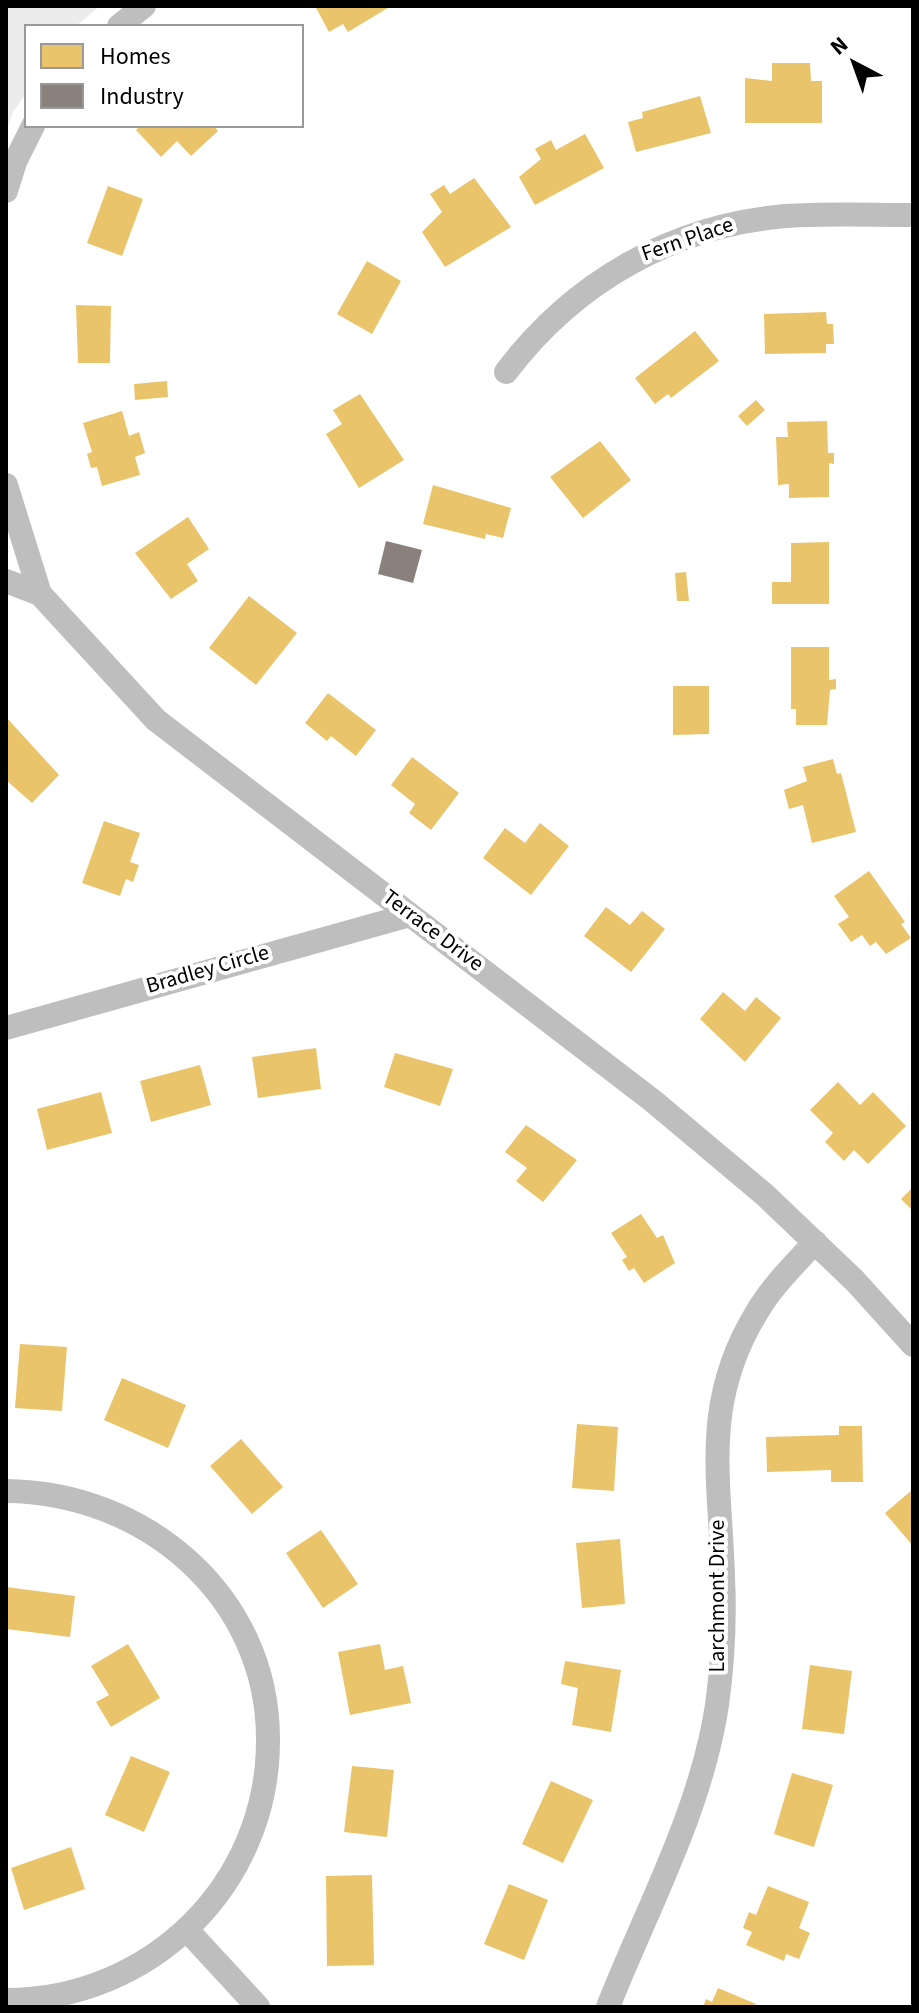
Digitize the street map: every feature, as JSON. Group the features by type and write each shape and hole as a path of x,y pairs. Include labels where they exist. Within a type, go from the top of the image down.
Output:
{"street":[{"path":"122,24 144,6"},
{"path":"6,191 15,162 32,128"},
{"name":"Fern Place","path":"506,372 557,313 593,284 635,259 685,237 739,223 786,216 913,215"},
{"name":"Terrace Drive","path":"6,485 40,594 156,720 657,1104 765,1195 815,1242 913,1345"},
{"path":"6,581 40,594"},
{"name":"Bradley Circle","path":"6,1028 410,915"},
{"name":"Larchmont Drive","path":"608,2007 703,1770 717,1705 724,1644 715,1446 720,1401 734,1356 757,1311 815,1242"},
{"path":"6,1491 40,1491 86,1501 131,1519 168,1543 212,1587 231,1612 250,1651 263,1693 268,1730 265,1781 256,1822 240,1860 216,1900 188,1931 150,1960 116,1978 79,1992 35,2000 6,2000"},
{"path":"188,1931 258,2007"}],"shaded area":[{"path":"6,6 100,6 78,24 24,24 24,96 13,112 6,132"}],"building: Homes":[{"path":"315,6 391,6 348,32 343,24 329,32"},
{"path":"772,63 810,63 811,81 822,81 822,123 745,123 745,78 772,81"},
{"path":"700,96 711,133 636,152 628,122 643,118 642,112"},
{"path":"216,128 218,131 191,156 177,141 161,157 136,130"},
{"path":"585,134 604,168 535,205 519,177 541,159 535,149 551,140 556,150"},
{"path":"474,178 511,227 445,267 422,232 442,212 430,194 444,185 450,194"},
{"path":"108,186 143,199 122,256 87,243"},
{"path":"367,261 401,281 372,334 337,314"},
{"path":"76,305 111,306 110,363 78,363"},
{"path":"826,312 827,324 833,324 834,344 826,344 826,353 765,354 764,314"},
{"path":"695,331 719,361 671,398 668,394 655,404 635,378"},
{"path":"167,381 168,397 135,400 134,384"},
{"path":"360,394 404,460 359,488 326,434 342,424 333,410"},
{"path":"756,400 765,410 747,426 738,416"},
{"path":"122,411 129,436 139,432 145,453 135,457 140,475 102,486 97,467 91,468 87,454 92,452 83,423"},
{"path":"827,421 828,453 834,453 834,464 829,463 829,497 789,498 789,484 778,485 776,437 788,437 787,422"},
{"path":"600,441 631,480 583,518 550,477"},
{"path":"433,485 511,508 503,538 486,534 485,539 423,524"},
{"path":"188,517 209,549 187,564 198,581 171,599 135,553"},
{"path":"829,542 829,604 772,604 772,582 791,582 791,543"},
{"path":"686,572 689,601 677,601 675,573"},
{"path":"249,596 297,633 256,685 209,648"},
{"path":"791,647 829,647 829,680 836,679 836,689 830,690 827,725 796,725 796,709 791,709"},
{"path":"673,686 709,686 709,734 673,735"},
{"path":"328,693 376,730 356,756 331,736 327,741 305,723"},
{"path":"6,717 59,775 32,803 6,780"},
{"path":"412,757 459,793 431,830 409,813 415,804 391,785"},
{"path":"833,759 837,774 841,773 856,832 812,843 803,805 789,809 784,790 807,781 803,767"},
{"path":"104,821 140,833 130,862 139,865 133,882 126,879 120,896 82,883"},
{"path":"540,823 569,846 531,895 483,858 505,828 525,843"},
{"path":"869,871 905,922 901,924 911,938 886,954 876,942 870,946 862,935 851,942 838,924 849,917 834,896"},
{"path":"606,907 630,925 642,911 665,929 631,972 584,936"},
{"path":"723,992 745,1011 756,997 781,1018 745,1062 700,1019"},
{"path":"316,1048 321,1089 258,1098 252,1057"},
{"path":"395,1053 453,1069 440,1106 384,1087"},
{"path":"200,1065 211,1105 151,1122 140,1081"},
{"path":"838,1082 860,1105 873,1092 906,1126 868,1164 854,1150 844,1161 825,1142 833,1133 810,1110"},
{"path":"101,1092 112,1133 47,1150 37,1109"},
{"path":"526,1125 577,1160 543,1202 516,1181 527,1168 505,1152"},
{"path":"913,1187 913,1211 901,1199"},
{"path":"641,1214 657,1238 663,1235 675,1263 644,1283 634,1268 629,1271 622,1260 627,1257 611,1233"},
{"path":"20,1344 67,1347 62,1411 15,1408"},
{"path":"122,1378 186,1405 168,1448 104,1420"},
{"path":"577,1424 618,1427 614,1491 572,1488"},
{"path":"839,1426 862,1426 863,1482 831,1482 831,1470 767,1472 766,1437 839,1435"},
{"path":"241,1439 283,1487 252,1514 210,1466"},
{"path":"913,1489 913,1546 885,1513"},
{"path":"321,1530 358,1584 323,1608 286,1553"},
{"path":"620,1539 625,1604 582,1608 576,1543"},
{"path":"6,1587 75,1596 70,1637 6,1629"},
{"path":"128,1644 160,1698 111,1727 96,1702 109,1695 91,1666"},
{"path":"380,1644 385,1670 403,1666 411,1703 350,1715 338,1652"},
{"path":"565,1661 621,1670 611,1732 572,1725 578,1688 561,1684"},
{"path":"810,1665 852,1671 844,1734 802,1729"},
{"path":"131,1756 170,1772 144,1832 105,1815"},
{"path":"352,1766 394,1770 387,1837 344,1832"},
{"path":"792,1773 833,1785 814,1847 774,1834"},
{"path":"551,1781 593,1800 563,1863 522,1844"},
{"path":"71,1847 85,1889 24,1910 11,1868"},
{"path":"372,1875 374,1965 327,1966 326,1876"},
{"path":"509,1884 548,1900 524,1960 484,1944"},
{"path":"768,1886 809,1902 799,1928 810,1933 799,1959 786,1954 784,1961 746,1945 752,1932 743,1928 749,1912 756,1915"},
{"path":"718,1988 756,2004 755,2007 703,2007 706,1999 712,2002"}],"building: Industry":[{"path":"386,541 422,550 413,583 378,574"}]}
